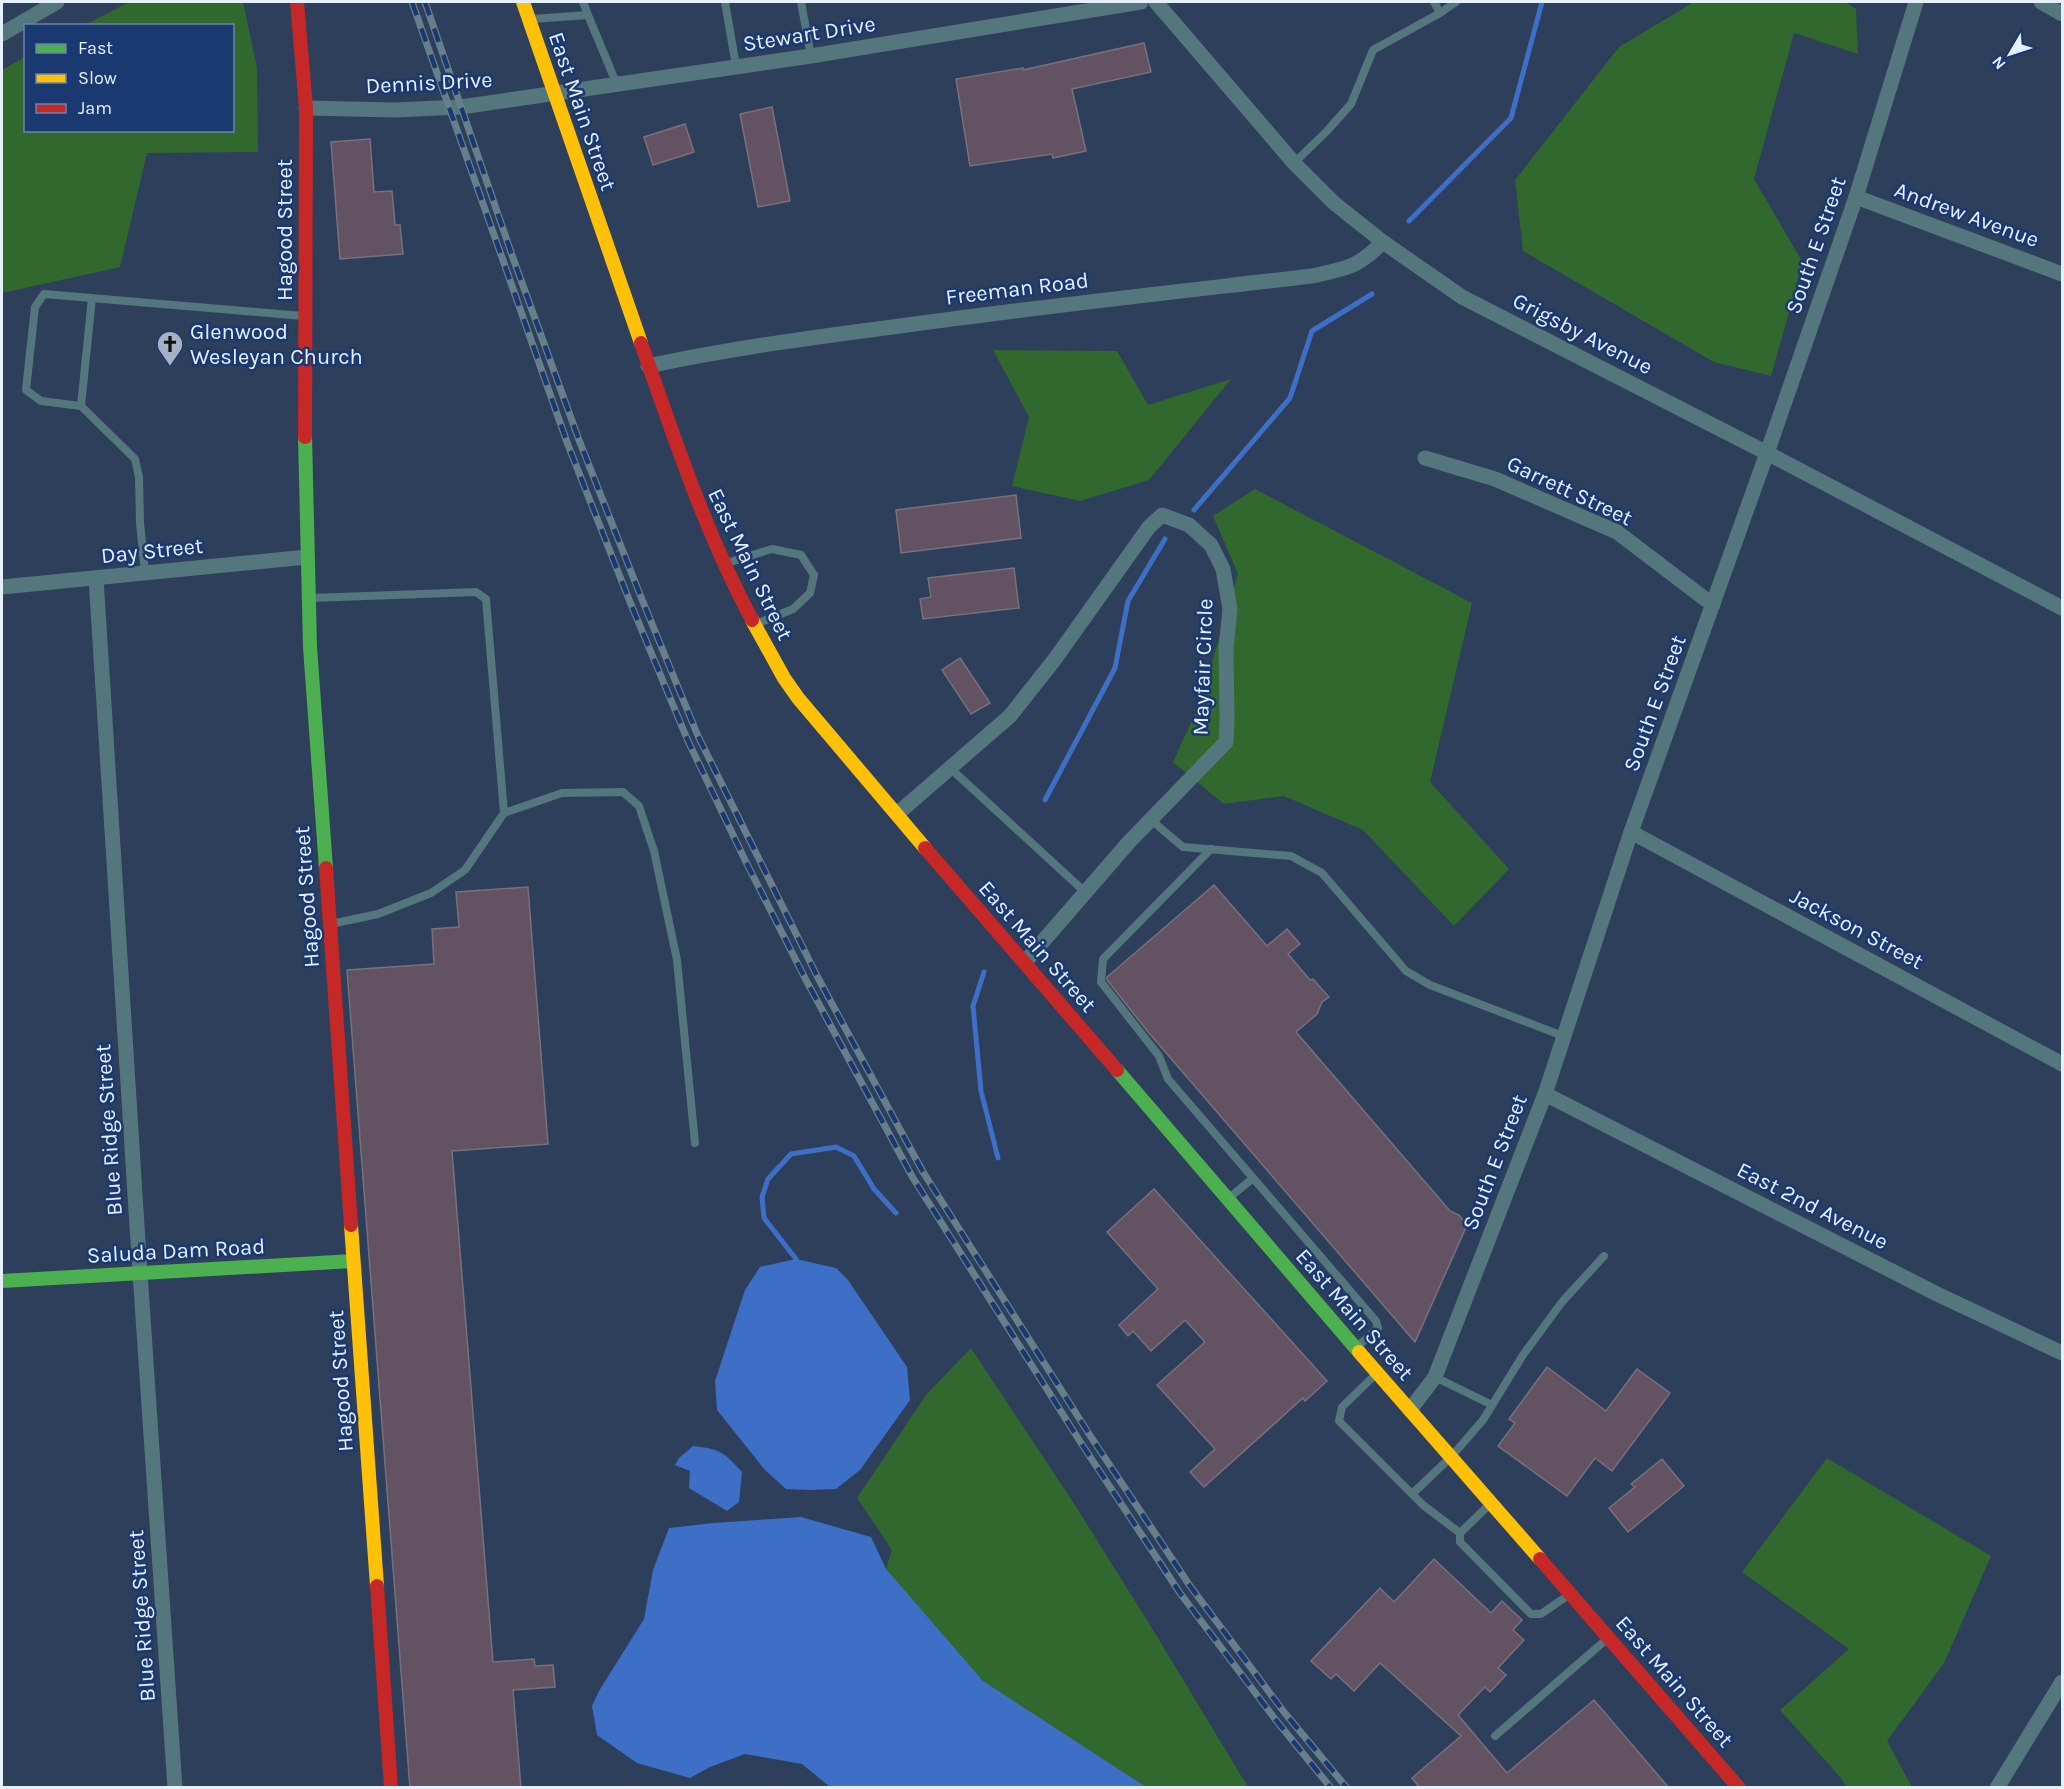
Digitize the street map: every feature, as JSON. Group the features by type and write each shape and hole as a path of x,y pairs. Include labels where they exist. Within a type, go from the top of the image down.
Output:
{"main road":[{"name":"Hagood Street","path":"297,2 306,108 305,316 310,646 392,1788"},
{"name":"East Main Street","path":"523,2 693,491 724,564 754,625 785,679 897,814 1356,1348 1610,1637 1739,1788"},
{"name":"Saluda Dam Road","path":"2,1281 353,1260"}],"street":[{"path":"2,34 57,2"},
{"name":"Stewart Drive","path":"555,93 811,56 1141,2"},
{"name":"Grigsby Avenue","path":"1156,2 1294,163 1334,203 1383,242 1462,297 1767,453 2062,608"},
{"name":"South E Street","path":"1410,1410 1435,1377 1545,1094 1631,832 1856,197 1916,2"},
{"path":"2040,2 2062,14"},
{"name":"Dennis Drive","path":"306,108 394,110 448,108 555,93"},
{"name":"Andrew Avenue","path":"1856,197 2062,274"},
{"name":"Freeman Road","path":"648,366 703,355 888,327 1312,276 1352,267 1367,258 1383,242"},
{"name":"Garrett Street","path":"1425,458 1495,479 1617,532 1713,605"},
{"name":"Mayfair Circle","path":"897,814 1010,716 1055,659 1149,527 1162,515 1189,525 1211,545 1223,569 1230,609 1226,648 1226,742 1151,820 1024,962"},
{"name":"Day Street","path":"2,587 307,557"},
{"name":"Blue Ridge Street","path":"96,578 175,1788"},
{"name":"Jackson Street","path":"1631,832 2062,1064"},
{"name":"East 2nd Avenue","path":"1545,1094 1937,1294 2062,1353"},
{"path":"1997,1788 2062,1682"}],"lane":[{"path":"583,2 616,85"},
{"path":"725,2 736,66"},
{"path":"801,2 811,56"},
{"path":"1434,2 1440,13"},
{"path":"1294,163 1351,104 1373,50 1440,13 1455,2"},
{"path":"529,19 588,15"},
{"path":"145,572 140,523 139,477 135,459 81,406 41,401 26,390 35,307 44,294 305,316"},
{"path":"81,406 92,298"},
{"path":"724,564 772,549 801,555 814,575 810,593 794,609 754,625"},
{"path":"308,598 476,592 486,599 504,813"},
{"path":"950,768 1085,892"},
{"path":"329,924 378,914 431,893 465,870 504,813 561,793 623,792 639,806 654,851 677,960 695,1143"},
{"path":"1151,820 1183,847 1291,856 1322,873 1406,971 1430,985 1563,1036"},
{"path":"1211,849 1103,959 1101,982 1159,1056 1168,1078 1376,1321 1378,1328 1356,1348"},
{"path":"1228,1199 1254,1178"},
{"path":"1412,1494 1451,1457 1483,1420 1523,1355 1562,1302 1604,1256"},
{"path":"1378,1372 1342,1407 1339,1421 1423,1505 1460,1533"},
{"path":"1435,1377 1492,1405"},
{"path":"1491,1503 1460,1533 1460,1542 1531,1614 1542,1614 1571,1593"},
{"path":"1495,1736 1610,1637"}],"green space":[{"path":"129,2 243,2 257,68 258,152 147,153 120,267 2,293 2,70 24,58 24,132 234,132 234,24 87,24"},
{"path":"1694,2 1845,2 1856,9 1858,54 1794,33 1754,179 1803,263 1771,376 1714,362 1523,251 1515,180 1619,47"},
{"path":"993,350 1117,351 1148,405 1231,379 1149,480 1080,501 1012,486 1029,417"},
{"path":"1255,489 1472,603 1430,782 1509,869 1454,926 1363,830 1284,796 1224,804 1173,762 1200,703 1238,574 1213,516"},
{"path":"971,1348 1073,1502 1248,1787 1119,1787 876,1600 892,1550 857,1498 926,1395"},
{"path":"1827,1458 1991,1556 1944,1663 1887,1741 1912,1787 1846,1787 1841,1778 1780,1710 1849,1649 1742,1572"}],"water":[{"path":"796,1259 836,1268 848,1280 907,1367 910,1400 860,1470 836,1489 786,1489 765,1470 717,1410 715,1381 745,1290 760,1267"},
{"path":"693,1446 721,1453 742,1472 739,1502 727,1511 689,1488 690,1471 675,1465 679,1458"},
{"path":"801,1517 871,1537 886,1569 983,1681 1146,1787 830,1787 802,1764 745,1754 710,1767 690,1778 637,1763 597,1735 592,1706 644,1619 653,1570 669,1528"}],"building":[{"path":"1144,43 1151,72 1072,89 1086,151 1053,158 1052,154 970,166 956,79 1023,68 1023,70"},
{"path":"772,107 790,201 758,207 740,114"},
{"path":"685,124 694,152 653,165 644,137"},
{"path":"370,139 374,192 392,191 395,225 400,225 403,254 340,259 331,142"},
{"path":"1016,495 1021,538 901,553 896,510"},
{"path":"1014,568 1019,608 923,619 920,599 931,597 928,578"},
{"path":"960,658 990,703 971,714 942,670"},
{"path":"1214,885 1267,946 1287,929 1300,944 1288,954 1310,980 1313,979 1329,997 1322,1002 1317,1014 1296,1032 1450,1211 1459,1215 1467,1225 1415,1342 1149,1033 1107,980 1107,977"},
{"path":"528,887 548,1144 452,1151 493,1662 534,1659 535,1666 553,1665 555,1687 513,1690 521,1788 410,1788 347,970 434,964 432,929 459,927 456,892"},
{"path":"1154,1189 1327,1381 1305,1401 1303,1398 1204,1487 1190,1472 1215,1449 1157,1385 1205,1342 1185,1320 1151,1351 1133,1331 1128,1336 1119,1325 1158,1289 1107,1232"},
{"path":"1547,1367 1606,1411 1637,1369 1670,1393 1612,1471 1595,1458 1567,1496 1498,1446 1515,1423 1509,1419"},
{"path":"1662,1459 1684,1486 1628,1532 1609,1508 1635,1487 1631,1484"},
{"path":"1434,1559 1491,1613 1502,1601 1522,1620 1513,1630 1524,1640 1498,1668 1506,1675 1490,1692 1485,1687 1458,1715 1507,1773 1594,1700 1669,1788 1420,1788 1412,1778 1461,1736 1380,1663 1354,1691 1336,1674 1331,1679 1311,1661 1380,1588 1394,1602"}],"waterway":[{"path":"1409,221 1511,118 1542,2"},
{"path":"1194,510 1290,398 1312,331 1372,294"},
{"path":"1045,800 1115,668 1128,601 1165,539"},
{"path":"984,972 973,1006 981,1091 998,1158"},
{"path":"796,1259 764,1218 762,1197 768,1179 791,1154 836,1147 854,1156 874,1189 896,1213"}],"railway":[{"path":"412,2 568,445 630,602 688,741 807,982 913,1178 1081,1443 1180,1593 1275,1719 1331,1788"},
{"path":"425,2 513,258 579,440 641,597 698,736 817,976 923,1172 1091,1437 1190,1586 1284,1712 1347,1788"}],"traffic: fast":[{"path":"305,437 310,647 326,868"},
{"path":"1117,1070 1359,1352"},
{"path":"2,1281 353,1261"}],"traffic: slow":[{"path":"523,2 641,343"},
{"path":"752,620 784,678 798,698 925,848"},
{"path":"351,1225 377,1586"},
{"path":"1359,1352 1540,1559"}],"traffic: jam":[{"path":"297,2 306,108 305,437"},
{"path":"641,343 678,449 719,553 752,620"},
{"path":"925,848 1117,1070"},
{"path":"326,868 351,1225"},
{"path":"1540,1559 1739,1788"},
{"path":"377,1586 391,1788"}],"place":[{"name":"Glenwood Wesleyan Church","path":"170,367"}]}
